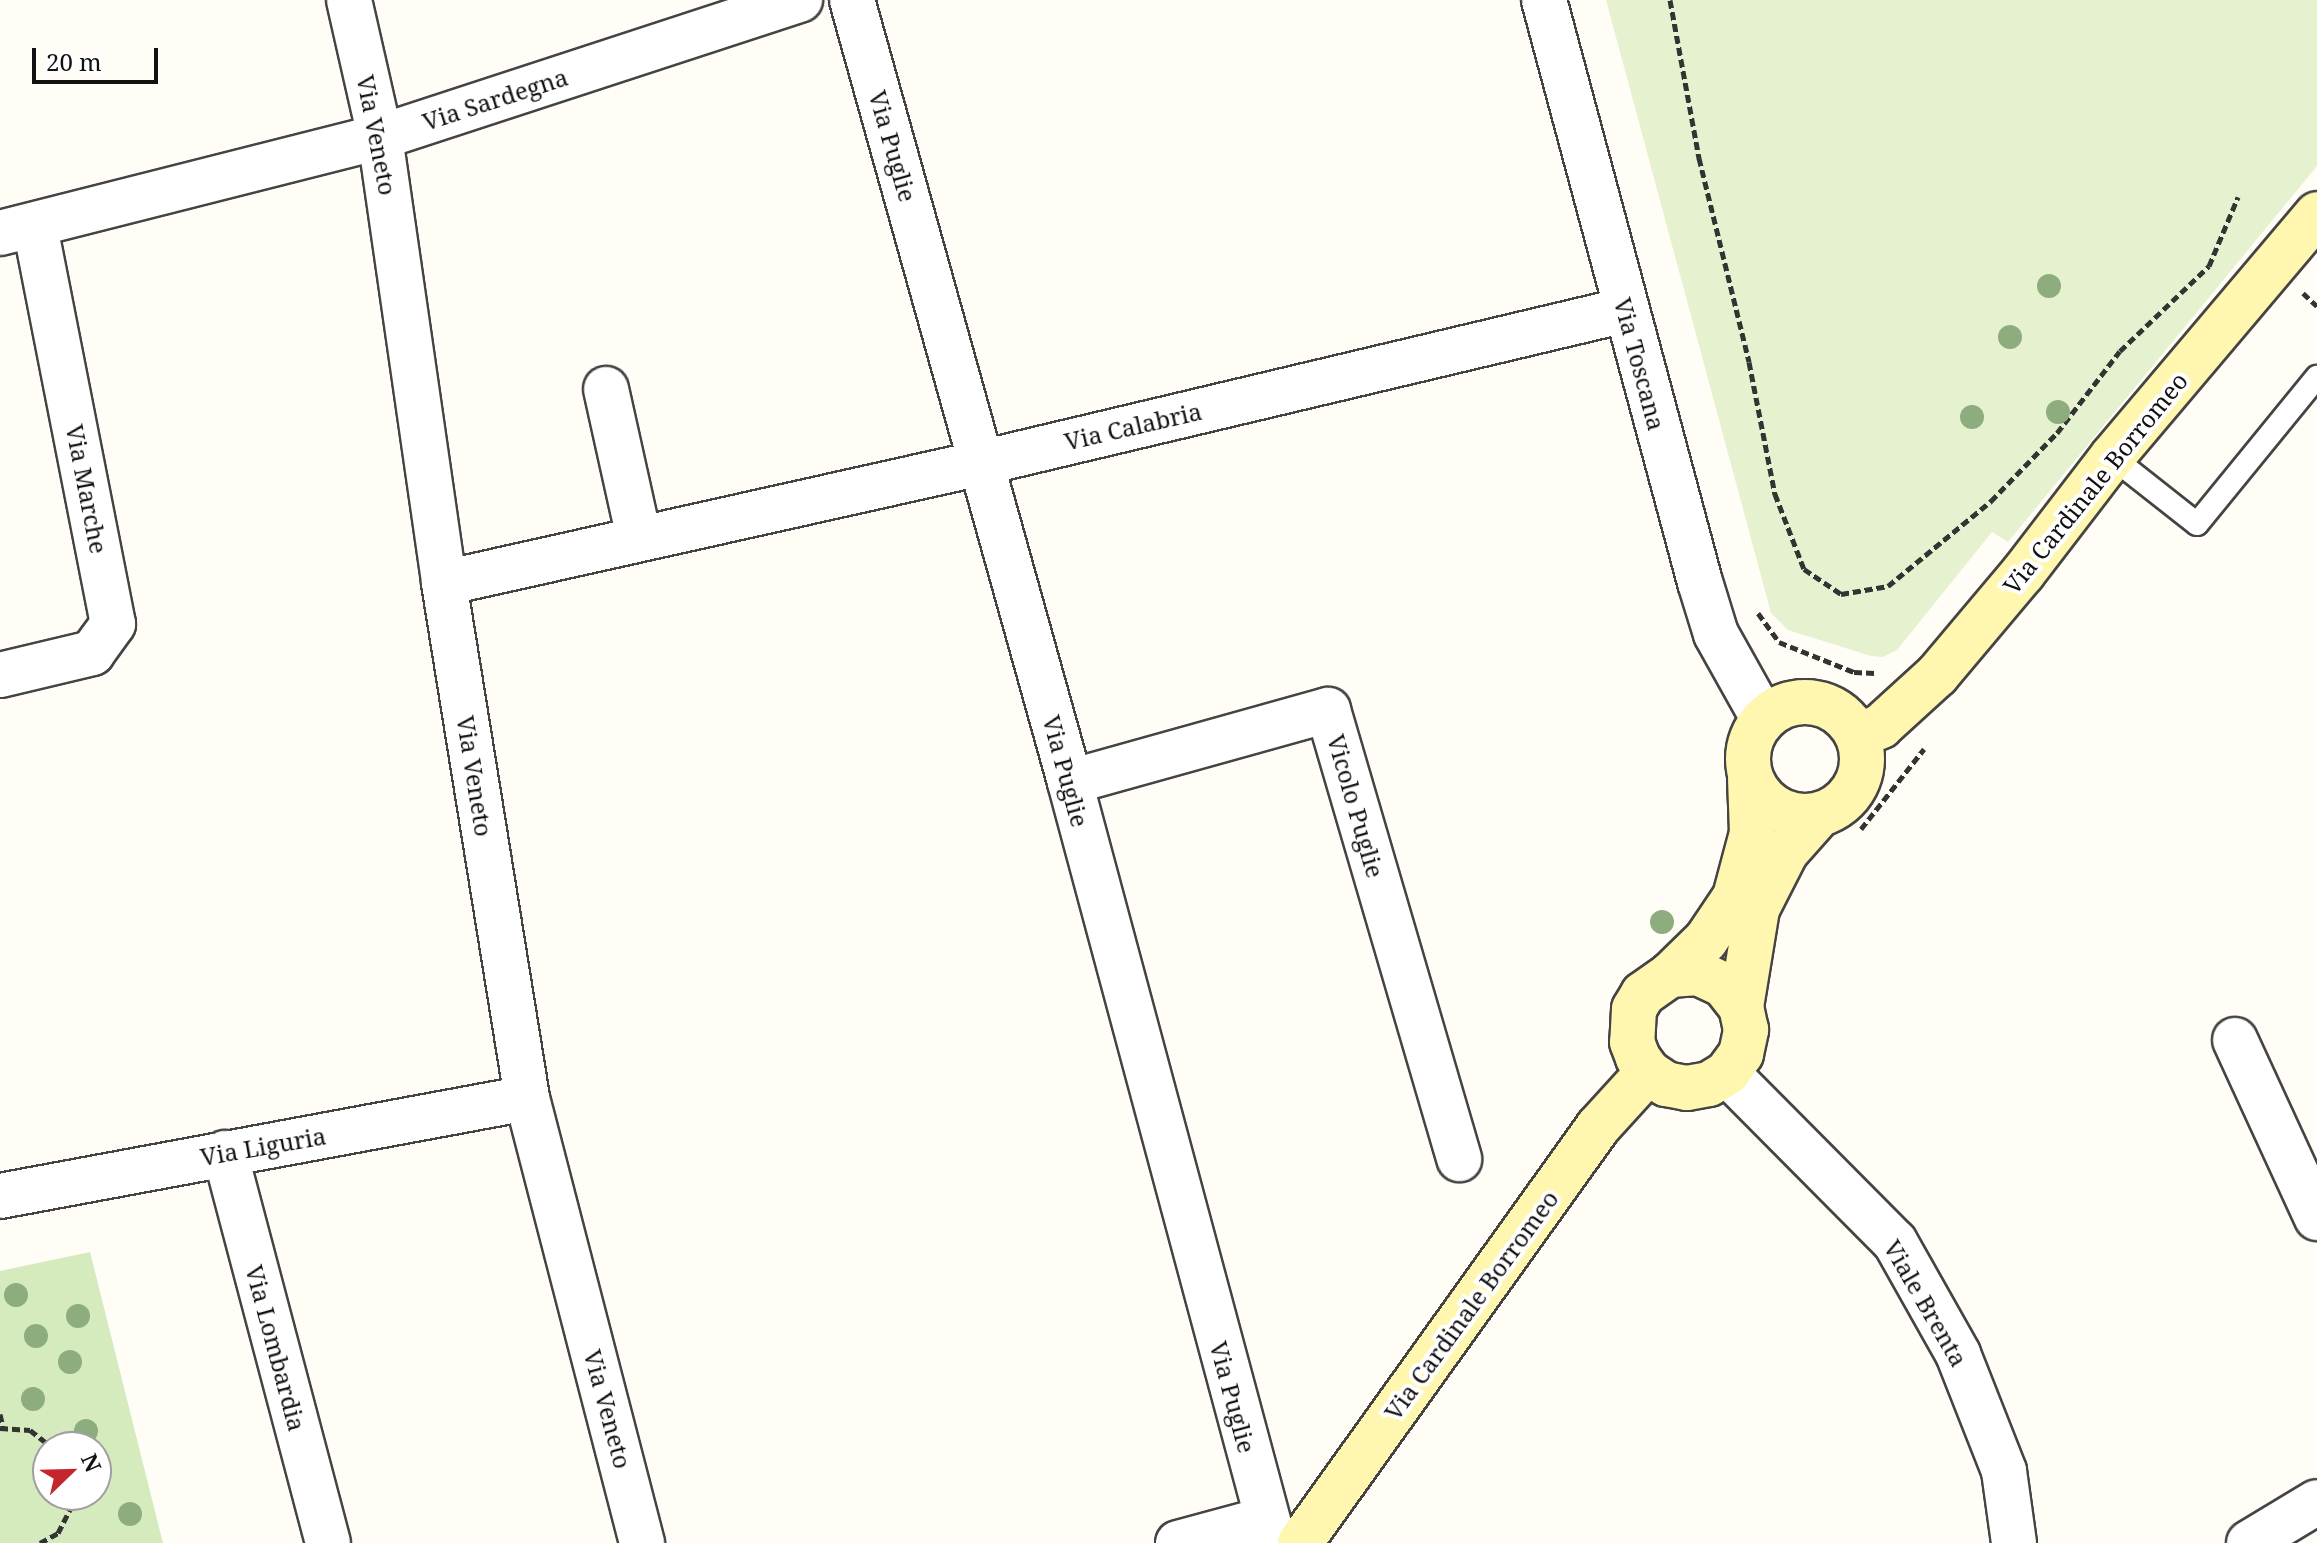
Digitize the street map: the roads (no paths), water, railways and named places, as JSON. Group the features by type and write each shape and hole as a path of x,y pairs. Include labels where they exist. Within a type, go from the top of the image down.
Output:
{"street":[{"name":"Via Veneto","path":"349,0 380,137 444,583 527,1098 642,1543"},
{"name":"Via Sardegna","path":"17,229 380,137 800,0"},
{"name":"Via Puglie","path":"852,0 1280,1535"},
{"name":"Via Toscana","path":"1544,0 1625,310 1716,634 1763,718"},
{"name":"Via Cardinale Borromeo","path":"1858,736 1881,726 1937,675 2023,573 2112,457 2317,214"},
{"name":"Via Marche","path":"0,675 92,653 113,624 17,229"},
{"name":"Via Calabria","path":"444,583 981,463 1625,310"},
{"path":"606,389 639,538"},
{"path":"1815,701 1841,713 1858,736 1863,760 1857,784 1841,804 1835,828 1786,852 1757,909 1741,1007 1746,1030 1741,1054 1727,1073 1709,1084 1687,1088 1666,1084 1648,1072 1632,1042 1634,1009 1643,994 1670,975 1706,940 1735,897 1752,833 1748,747 1763,718 1787,703 1815,701"},
{"name":"Vicolo Puglie","path":"1070,782 1328,710 1459,1159"},
{"path":"1750,779 1766,802 1791,815 1835,828"},
{"path":"1670,975 1698,973 1724,985 1741,1007"},
{"path":"2235,1040 2317,1218"},
{"name":"Via Cardinale Borromeo","path":"1280,1535 1598,1127 1648,1072"},
{"name":"Viale Brenta","path":"1727,1073 1895,1242 1958,1354 2004,1471 2014,1543"},
{"name":"Via Liguria","path":"0,1196 527,1098"},
{"name":"Via Lombardia","path":"225,1153 328,1543"},
{"path":"2249,1543 2317,1502"},
{"path":"1178,1543 1280,1535"}],"lane":[{"path":"2112,457 2197,524 2317,377"}]}
